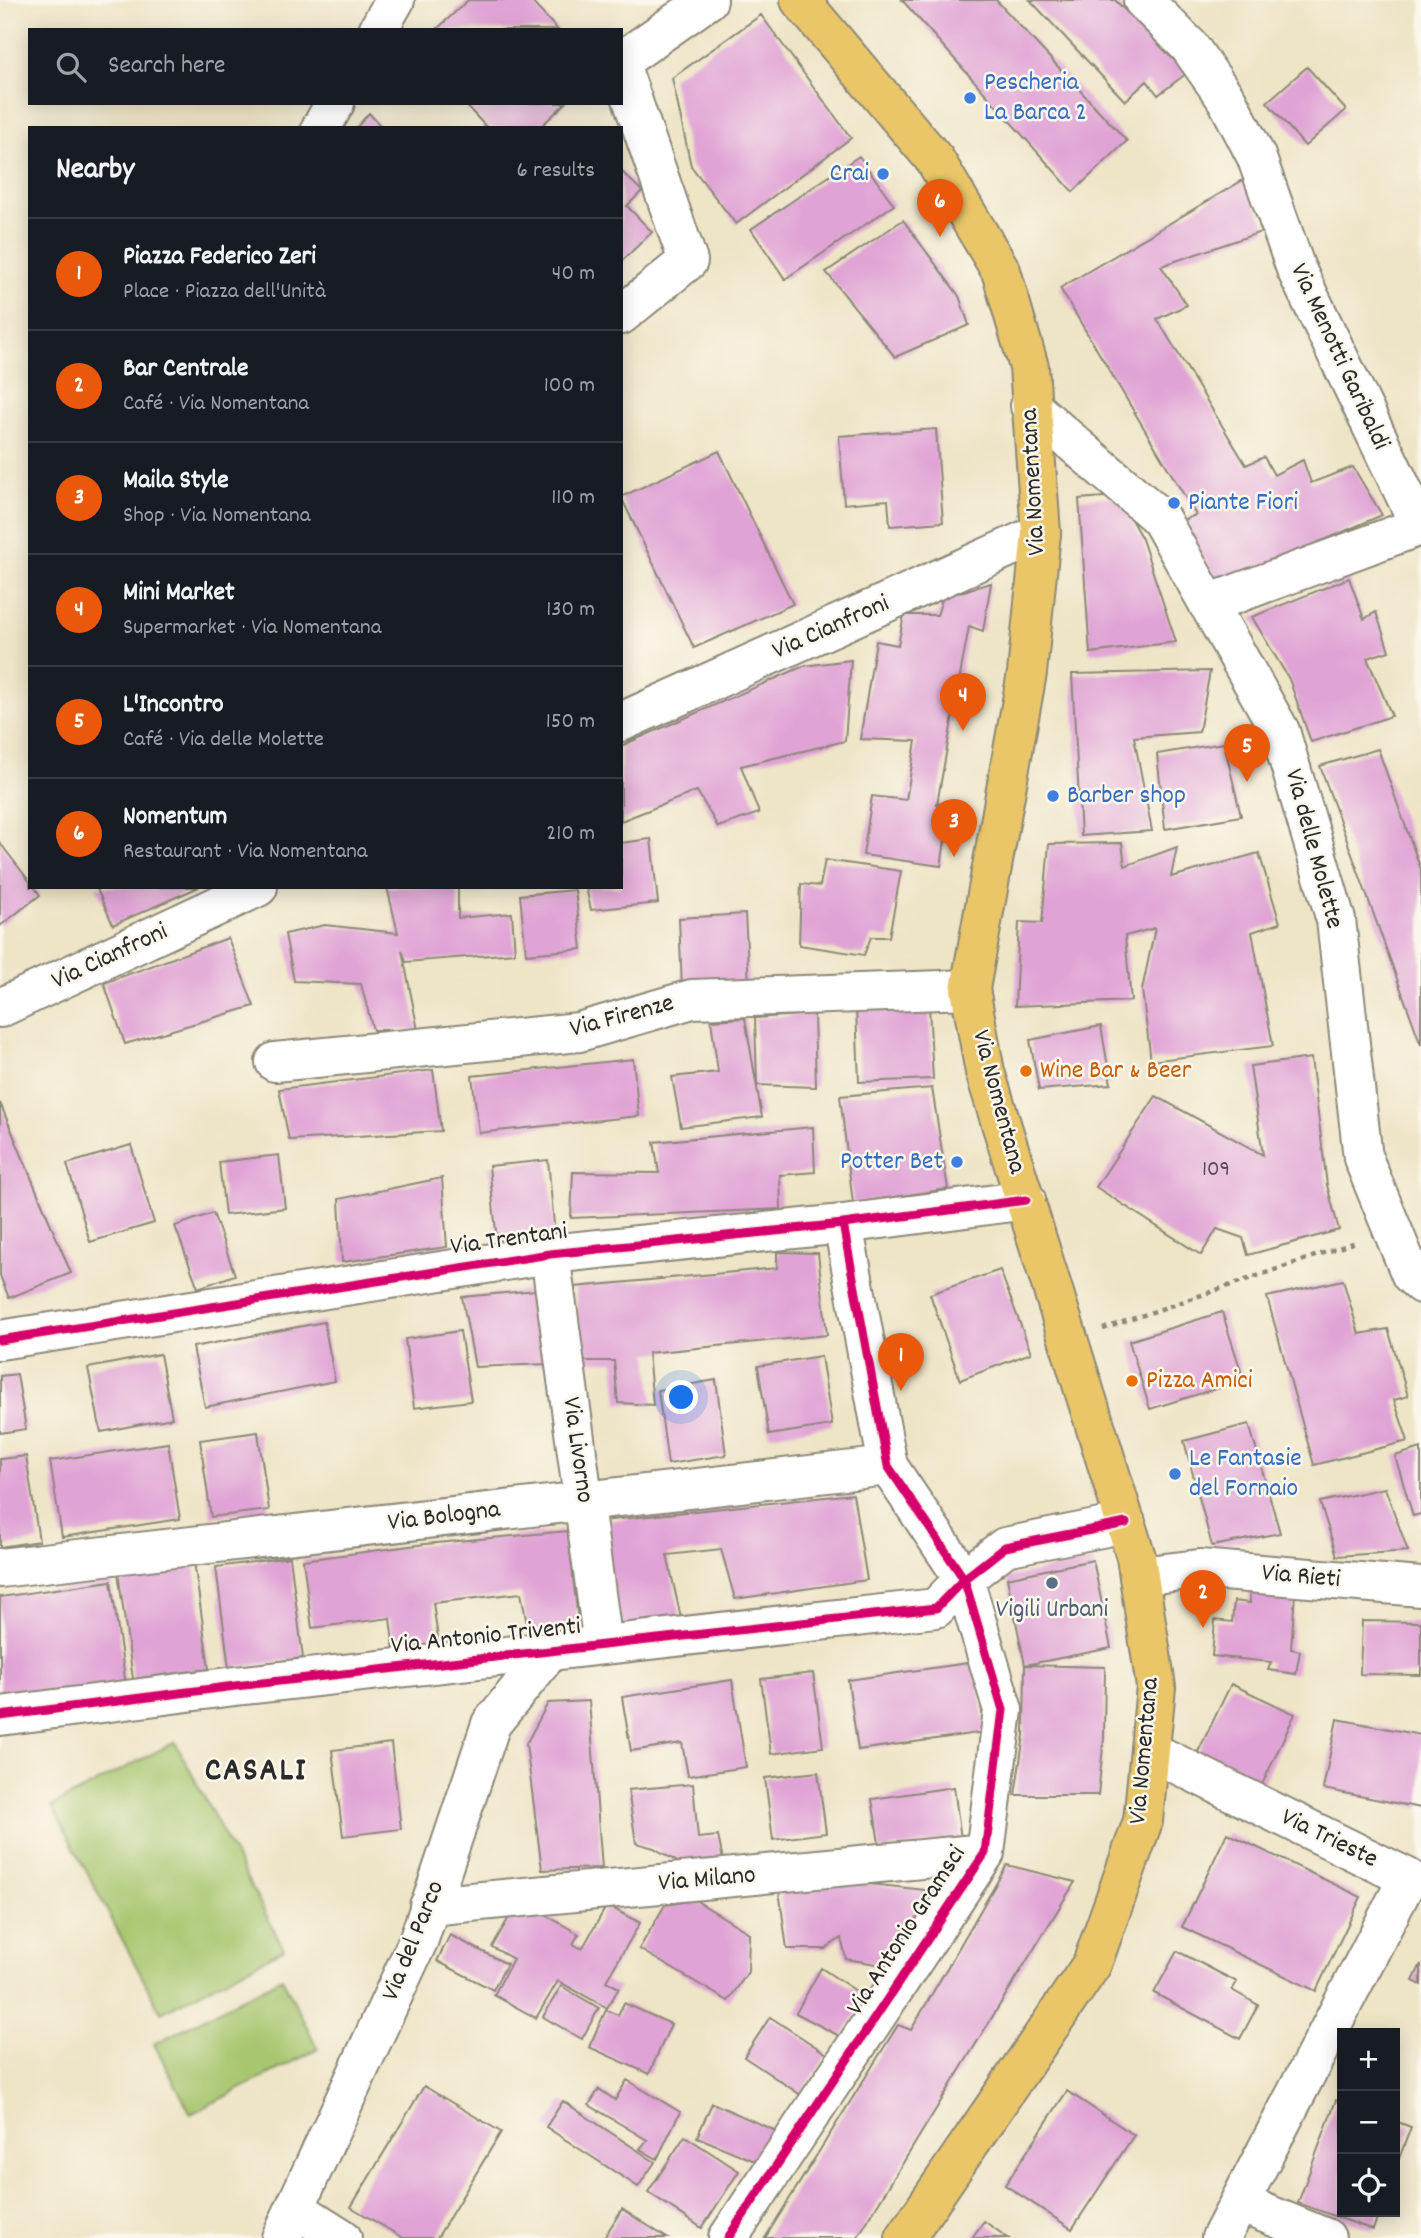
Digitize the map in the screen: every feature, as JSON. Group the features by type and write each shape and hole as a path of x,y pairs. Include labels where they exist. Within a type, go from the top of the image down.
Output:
{"main road":[{"name":"Via Nomentana","path":"800,0 935,160 1001,271 1028,367 1041,533 1027,673 970,989 985,1072 1126,1523 1139,1576 1156,1687 1143,1821 1092,1964 905,2238"}],"street":[{"path":"379,28 395,0"},
{"path":"623,60 708,0"},
{"name":"Via Menotti Garibaldi","path":"1143,0 1189,46 1227,100 1256,156 1296,269 1420,526 1208,604"},
{"path":"623,73 688,261 623,313"},
{"path":"322,126 334,105"},
{"name":"Via delle Molette","path":"1030,406 1160,518 1280,731 1336,920 1363,1158 1392,1229 1418,1276"},
{"name":"Via Cianfroni","path":"623,721 1041,533"},
{"name":"Via Cianfroni","path":"0,1008 254,889"},
{"name":"Via Firenze","path":"275,1062 579,1032 692,999 970,989"},
{"name":"Via Trentani","path":"0,1340 550,1255 843,1224 1026,1200"},
{"path":"843,1224 888,1466"},
{"name":"Via Livorno","path":"550,1255 603,1645"},
{"name":"Via Bologna","path":"0,1568 888,1466"},
{"name":"Via Antonio Gramsci","path":"728,2238 985,1853 1003,1710 964,1579 888,1466"},
{"path":"964,1579 1005,1547 1126,1523"},
{"name":"Via Rieti","path":"1139,1576 1199,1569 1421,1587"},
{"name":"Via Antonio Triventi","path":"0,1716 551,1650 936,1608 964,1579"},
{"name":"Via del Parco","path":"288,2223 419,1939 491,1724 551,1650"},
{"name":"Via Trieste","path":"1150,1751 1408,1878 1221,2238"},
{"name":"Via Milano","path":"429,1906 985,1853"},
{"path":"1240,2203 1326,2238"},
{"path":"288,2223 342,2238"}],"path":[{"path":"1069,1341 1392,1229"}],"green space":[{"path":"175,1742 284,1949 161,2013 52,1806"},
{"path":"282,1978 318,2049 191,2114 154,2044"}],"building":[{"path":"468,0 530,0 556,28 438,28"},
{"path":"902,0 996,0 1127,141 1073,192"},
{"path":"1030,0 1115,0 1187,73 1158,95 1147,81 1125,101"},
{"path":"761,15 851,138 736,224 691,166 672,78"},
{"path":"1307,67 1346,110 1305,146 1267,102"},
{"path":"466,105 564,105 541,126 485,126"},
{"path":"369,113 380,126 358,126"},
{"path":"859,156 894,205 785,279 751,229"},
{"path":"623,173 642,191 627,206 652,232 623,260"},
{"path":"1245,179 1267,230 1161,266 1187,305 1157,319 1246,465 1264,457 1274,475 1303,460 1311,483 1353,467 1382,515 1221,585 1180,521 1196,515 1060,288"},
{"path":"903,220 959,296 969,325 895,357 826,272"},
{"path":"936,429 943,522 890,526 888,500 844,504 839,436"},
{"path":"719,451 793,604 694,648 623,501 623,496"},
{"path":"1118,496 1142,539 1176,642 1090,653 1079,499"},
{"path":"1349,578 1364,619 1376,612 1389,651 1367,658 1392,716 1311,742 1289,679 1252,617"},
{"path":"991,583 983,631 969,626 937,804 951,804 941,866 863,855 872,796 906,800 916,741 860,739 876,641 898,645 904,615 937,615 943,597"},
{"path":"851,660 845,741 741,766 759,813 718,827 697,791 623,820 623,745 804,666"},
{"path":"1210,671 1199,732 1134,737 1152,831 1081,836 1072,674"},
{"path":"1224,743 1241,816 1165,829 1157,754"},
{"path":"1378,749 1421,870 1421,1045 1320,766"},
{"path":"651,839 658,903 591,910 586,889 623,889 623,843"},
{"path":"0,843 28,879 28,889 36,889 40,895 0,926"},
{"path":"1122,843 1125,866 1177,847 1171,877 1259,853 1280,923 1252,932 1273,1046 1151,1061 1142,990 1155,928 1125,936 1131,1001 1015,1006 1019,922 1042,923 1049,844"},
{"path":"825,860 901,871 889,937 871,937 864,955 799,945 801,884 820,886"},
{"path":"97,889 194,889 113,925"},
{"path":"387,889 458,889 458,918 512,913 515,953 406,962 402,950 418,1030 373,1030 361,984 294,981 285,934 325,925 398,933"},
{"path":"575,890 582,949 526,954 520,895"},
{"path":"745,914 749,984 682,988 679,918"},
{"path":"228,938 254,1006 125,1044 104,983"},
{"path":"929,1006 933,1079 859,1082 856,1009"},
{"path":"814,1014 816,1087 757,1085 755,1018"},
{"path":"745,1018 762,1117 681,1127 672,1077 718,1072 711,1020"},
{"path":"1101,1026 1111,1084 1039,1090 1030,1040"},
{"path":"1311,1058 1327,1185 1339,1230 1248,1255 1243,1238 1217,1229 1201,1255 1096,1187 1156,1096 1263,1155 1250,1066"},
{"path":"633,1059 639,1116 479,1133 472,1076"},
{"path":"433,1070 441,1131 289,1140 279,1089"},
{"path":"932,1088 948,1189 853,1203 840,1096"},
{"path":"0,1103 71,1273 9,1298 0,1276"},
{"path":"813,1127 815,1172 780,1175 781,1209 571,1218 573,1172 659,1173 654,1142"},
{"path":"131,1145 154,1223 90,1242 67,1164"},
{"path":"279,1155 285,1208 225,1215 219,1162"},
{"path":"548,1160 555,1235 497,1241 489,1166"},
{"path":"442,1178 447,1247 342,1262 339,1199"},
{"path":"213,1213 235,1275 198,1288 175,1226"},
{"path":"777,1252 818,1253 827,1335 648,1353 653,1405 618,1403 614,1361 580,1361 575,1287 777,1268"},
{"path":"1000,1270 1031,1353 960,1380 930,1294"},
{"path":"1343,1280 1359,1334 1388,1329 1408,1396 1394,1400 1408,1441 1314,1465 1267,1297"},
{"path":"536,1290 547,1364 475,1367 462,1297"},
{"path":"1222,1312 1244,1380 1150,1409 1129,1341"},
{"path":"324,1322 335,1381 205,1407 193,1347"},
{"path":"460,1331 471,1401 414,1408 405,1339"},
{"path":"160,1354 172,1418 101,1432 88,1368"},
{"path":"821,1356 832,1425 769,1435 758,1366"},
{"path":"17,1374 26,1429 0,1433 0,1376"},
{"path":"716,1380 726,1455 668,1464 658,1390"},
{"path":"1249,1424 1280,1533 1212,1546 1184,1441"},
{"path":"258,1432 269,1510 211,1517 200,1440"},
{"path":"168,1443 180,1519 62,1537 50,1461"},
{"path":"1421,1448 1421,1514 1413,1516 1395,1456"},
{"path":"26,1456 39,1541 0,1547 0,1459"},
{"path":"1385,1488 1408,1551 1337,1556 1320,1502"},
{"path":"853,1494 867,1580 735,1599 721,1549 667,1555 681,1618 618,1626 602,1521"},
{"path":"568,1531 579,1630 529,1635 521,1593 433,1603 439,1645 394,1651 390,1618 312,1628 303,1560 425,1544"},
{"path":"290,1557 303,1658 229,1668 216,1567"},
{"path":"1093,1560 1111,1648 1025,1665 1007,1578"},
{"path":"194,1561 209,1669 133,1679 118,1572"},
{"path":"111,1581 126,1686 0,1704 0,1597"},
{"path":"1249,1589 1295,1594 1291,1649 1300,1651 1296,1674 1268,1670 1271,1662 1212,1656 1215,1620 1232,1622 1234,1601 1250,1603"},
{"path":"1362,1621 1421,1622 1421,1675 1360,1674"},
{"path":"975,1662 985,1732 858,1750 848,1680"},
{"path":"1025,1665 1105,1667 1104,1738 1098,1795 1015,1795 1024,1735"},
{"path":"813,1673 823,1747 771,1754 761,1679"},
{"path":"732,1680 746,1767 688,1776 682,1743 631,1751 622,1697"},
{"path":"1231,1684 1295,1714 1260,1789 1195,1758"},
{"path":"589,1701 602,1868 542,1870 526,1744 548,1703"},
{"path":"1337,1719 1421,1735 1421,1808 1323,1789"},
{"path":"391,1743 401,1829 343,1836 332,1750"},
{"path":"818,1772 826,1833 773,1840 765,1778"},
{"path":"693,1784 698,1838 718,1836 724,1864 684,1866 654,1848 636,1843 628,1790"},
{"path":"954,1787 961,1839 880,1850 872,1799"},
{"path":"1227,1833 1361,1897 1316,1991 1182,1927"},
{"path":"1007,1865 1075,1882 857,2238 765,2238 898,2025 911,2030"},
{"path":"860,1883 926,1890 917,1928 894,1967 846,1959 841,1938 825,1949 787,1949 779,1890"},
{"path":"519,1900 579,1934 573,1944 582,1949 607,1905 640,1923 606,1981 619,1988 607,2008 558,1981 536,2018 494,1995 513,1959 492,1947"},
{"path":"695,1900 749,1933 748,1972 728,2001 639,1949 665,1905"},
{"path":"450,1935 507,1964 493,1990 437,1961"},
{"path":"1177,1951 1237,1982 1232,1990 1258,2005 1240,2039 1154,1993"},
{"path":"1421,1964 1421,1985 1413,1981"},
{"path":"821,1968 867,1998 841,2037 796,2013"},
{"path":"561,1986 599,2008 582,2039 543,2017"},
{"path":"624,2003 671,2024 649,2074 589,2047 606,2010 618,2015"},
{"path":"770,2017 827,2054 801,2095 744,2057"},
{"path":"627,2080 680,2112 657,2159 640,2149 647,2140 589,2105 599,2089 615,2100"},
{"path":"424,2086 501,2132 437,2238 403,2238 351,2207"},
{"path":"1067,2091 1134,2135 1072,2229 1005,2185"},
{"path":"1337,2100 1337,2217 1377,2217 1373,2230 1298,2203"},
{"path":"563,2101 655,2162 638,2187 546,2127"},
{"path":"712,2103 776,2131 762,2164 697,2137"},
{"path":"1400,2123 1411,2127 1400,2156"},
{"path":"685,2136 739,2171 702,2228 648,2192"},
{"path":"622,2209 667,2238 604,2238"},
{"path":"984,2221 1008,2238 972,2238"}],"cycle path":[{"path":"0,1340 550,1254 843,1224 1026,1200"},
{"path":"728,2238 985,1853 1003,1710 964,1579 888,1466 843,1224"},
{"path":"0,1716 235,1686 936,1608 964,1579 1005,1547 1126,1523"}],"place":[{"name":"Pescheria La Barca 2","path":"970,98"},
{"name":"Crai","path":"883,174"},
{"name":"Nomentum","path":"940,237"},
{"name":"Piante Fiori","path":"1174,503"},
{"name":"Mini Market","path":"963,731"},
{"name":"L'Incontro","path":"1247,782"},
{"name":"Barber shop","path":"1053,796"},
{"name":"Maila Style","path":"954,857"},
{"name":"Wine Bar & Beer","path":"1026,1071"},
{"name":"Potter Bet","path":"957,1162"},
{"name":"Pizza Amici","path":"1132,1381"},
{"name":"Piazza Federico Zeri","path":"901,1391"},
{"name":"Le Fantasie del Fornaio","path":"1175,1474"},
{"name":"Vigili Urbani","path":"1052,1583"},
{"name":"Bar Centrale","path":"1203,1628"}],"district":[{"name":"CASALI","path":"256,1772"}]}
